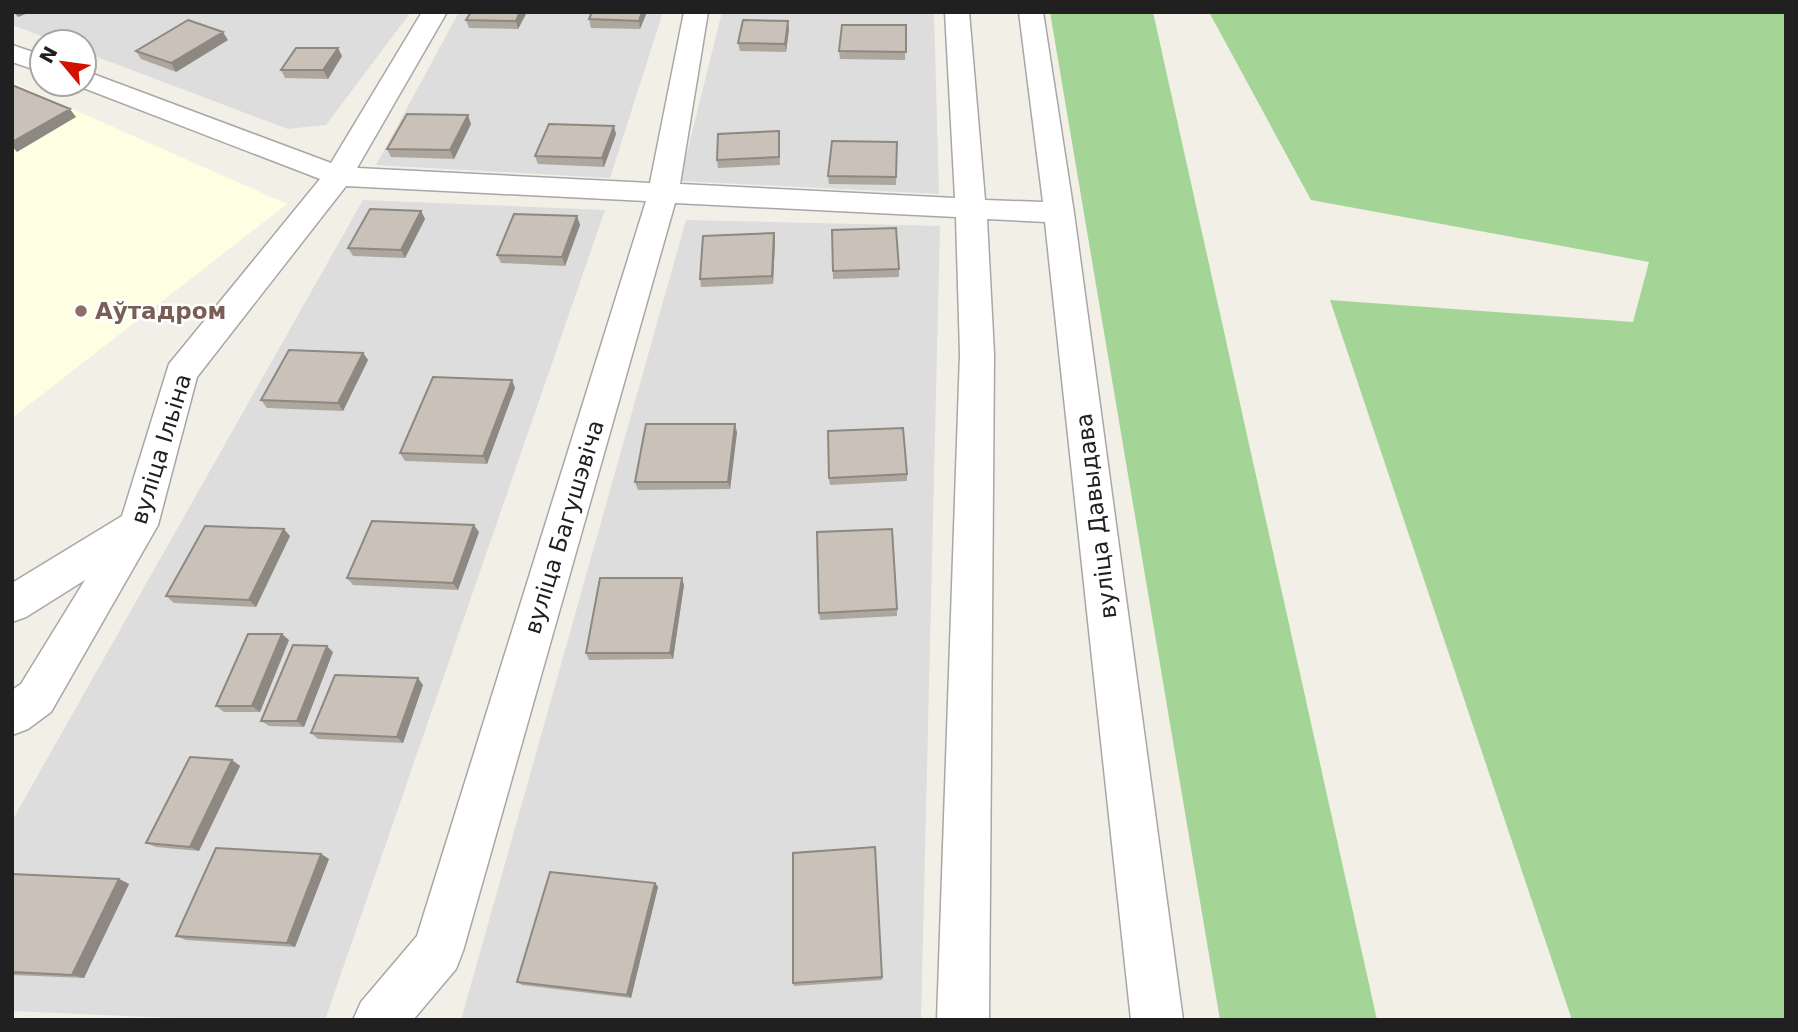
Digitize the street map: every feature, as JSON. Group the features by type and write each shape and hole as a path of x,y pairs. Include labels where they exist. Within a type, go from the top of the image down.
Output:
{"street":[{"name":"вуліца Ільіна","path":"12,715 36,698 139,525 180,373 338,176 435,12"},
{"name":"вуліца Багушэвіча","path":"379,1020 438,951 663,194 696,12"},
{"path":"957,12 971,207 977,354 963,1020"},
{"name":"вуліца Давыдава","path":"1031,12 1059,213 1157,1020"},
{"path":"98,85 338,176 1059,213"},
{"path":"12,604 139,525"}],"shaded area":[{"path":"12,12 411,12 326,125 288,129 98,57 98,28 28,28 28,31 12,25"},
{"path":"459,12 663,12 610,178 376,165"},
{"path":"722,12 934,12 939,194 680,181"},
{"name":"Аўтадром","path":"12,82 28,89 28,98 48,98 287,204 12,418"},
{"path":"363,200 605,210 325,1020 218,1020 12,1011 12,821"},
{"path":"686,220 940,226 921,1020 461,1020"}],"green space":[{"path":"1050,12 1153,12 1377,1020 1220,1020"},
{"path":"1209,12 1786,12 1786,1020 1572,1020 1330,300 1633,322 1649,262 1311,200"}],"building":[{"path":"471,12 520,12 516,21 466,20"},
{"path":"592,12 642,12 639,21 589,19"},
{"path":"188,20 223,32 171,63 136,51"},
{"path":"743,20 788,21 785,44 738,43"},
{"path":"842,25 906,25 906,52 839,51"},
{"path":"296,48 338,48 323,70 281,70"},
{"path":"12,85 28,92 28,98 43,98 70,109 12,142"},
{"path":"407,114 468,115 450,150 387,149"},
{"path":"549,124 614,126 602,158 535,156"},
{"path":"779,131 779,157 717,160 718,134"},
{"path":"832,141 897,142 896,177 828,176"},
{"path":"370,209 421,211 401,250 348,248"},
{"path":"514,214 577,216 562,257 497,255"},
{"path":"896,228 899,269 833,271 832,230"},
{"path":"774,233 772,276 700,279 703,236"},
{"path":"289,350 363,353 338,403 261,400"},
{"path":"433,377 512,380 483,456 400,453"},
{"path":"646,424 735,424 728,482 635,482"},
{"path":"903,428 907,474 829,478 828,431"},
{"path":"372,521 474,525 453,583 347,578"},
{"path":"205,526 284,529 249,600 166,596"},
{"path":"892,529 897,609 819,613 817,532"},
{"path":"600,578 682,578 670,653 586,653"},
{"path":"248,634 282,634 252,706 216,706"},
{"path":"293,645 327,646 297,721 261,721"},
{"path":"335,675 418,678 397,737 311,733"},
{"path":"190,757 232,760 190,847 146,843"},
{"path":"875,847 882,977 793,983 793,853"},
{"path":"216,848 321,854 287,943 176,936"},
{"path":"550,872 655,883 627,995 517,982"},
{"path":"12,874 119,879 72,975 12,972"}],"place":[{"name":"Аўтадром","path":"81,311"}]}
